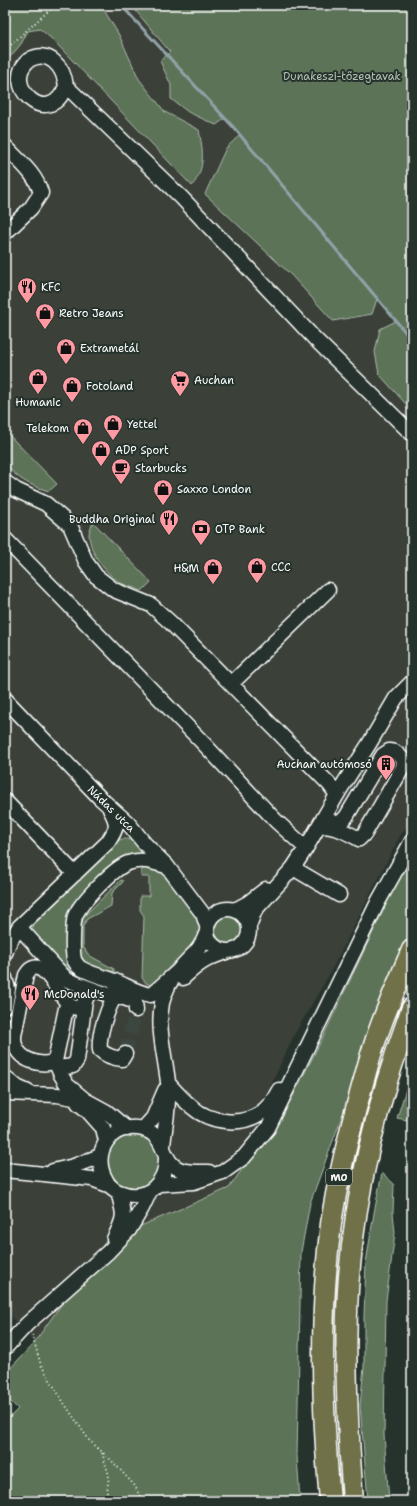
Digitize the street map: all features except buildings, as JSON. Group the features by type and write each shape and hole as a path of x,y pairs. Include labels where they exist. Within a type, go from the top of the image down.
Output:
{"highway":[{"name":"M0","path":"330,1501 325,1431 323,1369 324,1304 331,1224 351,1124 374,1043 412,950"},
{"name":"M0","path":"353,1501 347,1412 346,1366 348,1289 352,1250 366,1163 378,1112 412,1008"}],"street":[{"path":"66,86 182,198 315,339 412,434"},
{"path":"5,146 35,178 41,193 31,208 5,233"},
{"path":"5,482 16,490 46,504 64,519 70,525 86,562 96,576 114,590 151,605 171,623 329,784 337,795"},
{"path":"5,539 205,745 276,821 306,848"},
{"path":"231,684 328,590"},
{"path":"161,1016 182,979 195,967 210,956 231,954 243,946 252,929 255,910 293,868 396,698 412,682"},
{"name":"Nádas utca","path":"5,699 108,806 128,823 145,844 167,866 203,914 207,929"},
{"path":"389,751 395,752 404,760 403,767 365,833 359,839 341,829 327,825 322,821 334,823 340,822 346,817 383,755 389,751"},
{"path":"5,801 75,874"},
{"path":"108,806 116,820 117,826 108,842"},
{"path":"5,953 9,943 19,927 108,842 118,836 132,835 145,844"},
{"path":"5,1170 92,1179 134,1196 154,1188 194,1182 223,1172 244,1157 268,1128 378,902 412,841"},
{"path":"167,866 151,861 138,860 128,863 111,873 81,907 75,918 73,952 74,960 80,968 118,982 142,994 151,995 197,952 203,944 211,917 217,912 224,909 235,910 244,916 252,929"},
{"path":"293,868 339,895"},
{"path":"235,910 248,903 293,868"},
{"path":"19,927 67,980 87,994 124,998 135,1002 136,1010"},
{"path":"207,929 212,944 217,948 231,954"},
{"path":"36,967 40,968 55,983 63,998 71,1006 79,1008 83,1006 87,994 77,1060 73,1066 35,1063 22,1056 15,1046 14,1036 26,975 29,970 36,967"},
{"path":"5,1348 27,1324 108,1252 128,1230 154,1188 164,1175 167,1166 165,1151 168,1083 160,1033 161,1016 162,1004 168,988 178,971"},
{"path":"5,978 8,989 5,1006"},
{"path":"118,982 114,997 109,1007 99,1044 100,1050 105,1055 114,1058 122,1058 125,1054"},
{"path":"71,1006 66,1008 57,1064 67,1084 85,1100 107,1112 127,1128"},
{"path":"168,1083 192,1108 208,1117 233,1122 261,1113 274,1099 292,1066 304,1054"},
{"path":"5,1077 17,1087 32,1094"},
{"path":"143,1129 153,1118 168,1083"},
{"path":"5,1093 57,1095 85,1100"},
{"path":"69,1098 87,1110 103,1128 106,1141"},
{"path":"108,1252 123,1221 123,1209 113,1188 101,1172 100,1156 106,1141 115,1133 127,1128 143,1129 155,1136 172,1164 180,1169 193,1173 223,1172"},
{"path":"41,1173 74,1166 100,1156"}],"path":[{"path":"5,50 55,5"},
{"path":"231,954 241,956 252,944 252,929"},
{"path":"27,1324 41,1365 64,1403 89,1440 112,1460 135,1486 142,1501"},
{"path":"102,1452 109,1475 106,1501"}],"shaded area":[{"path":"5,5 131,5 412,340 412,820 400,836 329,975 295,1033 270,1087 292,1098 229,1188 106,1241 34,1343 5,1310"}],"green space":[{"path":"5,5 101,5 119,35 139,79 165,112 199,130 202,145 202,159 200,173 192,186 53,40 40,29 28,31 21,44 5,63"},
{"name":"Dunakeszi-tőzegtavak","path":"131,5 412,5 412,411 379,374 375,352 380,329 396,321 377,299 372,314 333,321 291,275 205,194 226,148 240,135 226,118 216,125 188,112 171,99 171,85 160,61 170,52"},
{"path":"5,431 57,484 49,491 25,481 5,464"},
{"path":"93,522 151,582 142,591 121,583 115,579 99,562 92,549 90,541 89,532"},
{"path":"122,839 135,841 152,854 130,855 117,860 72,904 67,926 69,964 71,969 76,973 113,987 113,990 70,978 31,932 34,924 115,842"},
{"path":"412,858 412,931 404,948 310,1203 301,1252 297,1456 300,1501 5,1501 5,1422 18,1409 5,1396 5,1374 34,1343 106,1241 229,1188 292,1098 322,1039 392,892"},
{"path":"150,867 162,870 202,924 199,941 179,960 172,964 156,983 151,985 146,983 142,978 144,916 140,910 140,896 149,896 149,877 141,877 141,871 144,868"},
{"path":"121,880 123,881 122,883 112,893 111,906 87,919 83,926 83,946 87,953 114,969 114,972 112,973 93,967 82,959 80,956 80,928 84,916"},
{"path":"228,913 240,918 245,930 240,942 228,947 216,942 211,930 216,918"},
{"path":"412,1070 412,1121 397,1118"},
{"path":"129,1135 139,1135 149,1139 157,1147 161,1157 161,1167 157,1177 149,1185 139,1189 129,1189 119,1185 111,1177 107,1167 107,1157 111,1147 119,1139"},
{"path":"382,1173 394,1184 393,1212 395,1233 386,1301 384,1435 389,1501 368,1501 360,1405 364,1367 366,1263"}],"waterway":[{"path":"121,5 235,129 412,340"}],"tunnel":[{"path":"125,1054 136,1010"}],"place":[{"name":"KFC","path":"27,304"},
{"name":"Retro Jeans","path":"45,330"},
{"name":"Extrametál","path":"66,365"},
{"name":"Humanic","path":"38,395"},
{"name":"Auchan","path":"180,397"},
{"name":"Fotoland","path":"72,403"},
{"name":"Yettel","path":"113,441"},
{"name":"Telekom","path":"83,445"},
{"name":"ADP Sport","path":"101,467"},
{"name":"Starbucks","path":"121,485"},
{"name":"Saxxo London","path":"163,506"},
{"name":"Buddha Original","path":"169,536"},
{"name":"OTP Bank","path":"201,546"},
{"name":"CCC","path":"257,584"},
{"name":"H&M","path":"213,585"},
{"name":"Auchan autómosó","path":"386,781"},
{"name":"McDonald's","path":"30,1011"}]}
